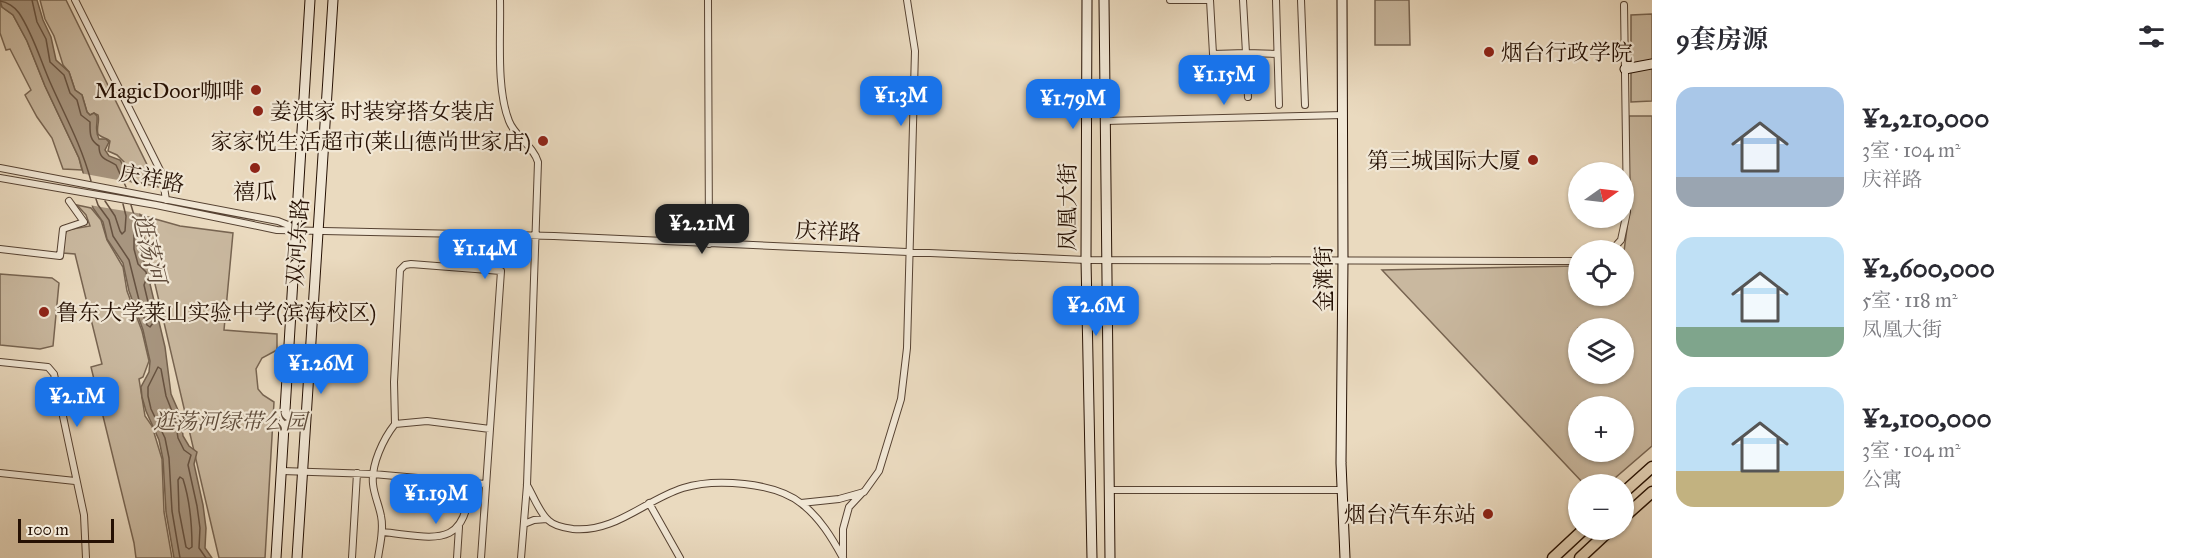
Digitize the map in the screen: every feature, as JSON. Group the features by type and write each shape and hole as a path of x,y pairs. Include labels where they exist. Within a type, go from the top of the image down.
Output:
{"main road":[{"path":"1634,483 1652,467"},
{"path":"1634,508 1652,492"},
{"path":"1554,558 1573,540"},
{"path":"1580,558 1599,540"}],"street":[{"path":"75,0 162,174 166,200"},
{"name":"双河东路","path":"276,558 310,0"},
{"name":"双河东路","path":"297,558 333,0"},
{"path":"500,0 502,99 513,130 536,154 538,162 527,484 521,558"},
{"path":"708,0 709,244"},
{"path":"843,558 843,529 849,507 864,492 879,471 901,399 907,348 915,51 907,0"},
{"name":"凤凰大街","path":"1087,0 1086,260 1092,558"},
{"name":"凤凰大街","path":"1104,0 1110,558"},
{"path":"1170,0 1210,0 1213,54 1277,54"},
{"path":"1244,0 1248,97"},
{"path":"1276,0 1279,105"},
{"path":"1301,0 1305,105"},
{"name":"金滩街","path":"1342,0 1341,490 1345,558"},
{"path":"1621,240 1627,212 1624,5"},
{"path":"1625,69 1652,64"},
{"path":"1105,121 1343,116"},
{"path":"1086,146 1089,167 1095,174 1101,172 1105,150"},
{"name":"庆祥路","path":"0,168 278,221 297,229"},
{"name":"庆祥路","path":"0,178 278,230 535,236 1086,260 1568,261"},
{"path":"0,249 60,256 63,229 84,222 69,201"},
{"path":"378,558 382,517 372,474 387,434 395,424 394,382 400,270 405,265 430,264 501,271 481,558"},
{"path":"1088,373 1090,354 1094,351 1103,354 1107,372"},
{"path":"0,362 41,366 51,369 54,374 84,516 86,558"},
{"path":"395,424 427,421 490,429"},
{"path":"282,471 357,473 485,484"},
{"path":"0,473 75,481"},
{"path":"352,558 357,473"},
{"path":"382,532 443,536 452,533 459,526 466,512 470,483"},
{"path":"527,484 547,519"},
{"path":"524,524 547,519 567,528 600,528 637,512 649,503 682,488 714,484 758,486 801,502 838,499 864,492"},
{"path":"1109,490 1341,490"},
{"path":"801,502 825,528 843,558"},
{"path":"649,503 680,558"},
{"path":"458,558 459,526"}],"green space":[{"path":"40,0 66,0 158,187 133,181 124,162 117,155 108,151 110,141 98,134 98,115 94,113 90,115 87,112 82,95 75,90 45,19"},
{"path":"1375,0 1409,0 1410,45 1375,45"},
{"path":"0,3 13,15 27,41 45,86 79,158 82,170 63,169 52,138 25,95 31,90 10,49 6,50 0,33"},
{"path":"1652,14 1652,101 1631,102 1631,15"},
{"path":"1629,116 1652,116 1652,446 1634,462 1634,396 1568,396 1568,462 1633,462 1620,474 1575,474 1382,270 1568,266 1568,306 1634,306 1634,240 1625,240 1627,228 1634,228 1634,162 1629,162"},
{"path":"77,205 91,208 101,220 107,240 123,267 127,291 142,331 149,361 143,377 139,379 145,416 152,426 162,459 164,512 172,558 136,558 91,367 102,364 75,254 63,253 67,230 90,226 86,215"},
{"name":"逛荡河绿带公园","path":"141,215 180,226 233,233 224,330 277,334 277,350 262,358 256,369 258,389 274,402 265,558 219,558 144,237"},
{"path":"0,274 52,278 59,283 53,346 40,349 0,345"}],"water":[{"path":"0,0 37,0 51,37 56,60 69,72 75,90 82,95 87,112 97,116 96,130 99,139 106,139 109,142 105,150 109,156 120,160 133,186 140,214 141,253 146,265 151,264 154,280 150,284 165,347 171,394 181,417 183,436 189,446 197,452 194,464 203,505 206,528 205,548 212,558 174,558 166,512 163,459 159,440 142,397 141,387 149,372 150,361 123,263 107,239 103,222 93,208 79,158 45,86 27,41 13,15 2,7"}],"pier":[{"path":"80,173 134,183 143,214 89,205"}],"place":[{"name":"烟台行政学院","path":"1489,52"},
{"name":"MagicDoor咖啡","path":"256,90"},
{"name":"姜淇家 时装穿搭女装店","path":"258,111"},
{"name":"家家悦生活超市(莱山德尚世家店)","path":"543,141"},
{"name":"第三城国际大厦","path":"1533,160"},
{"name":"禧瓜","path":"255,168"},
{"name":"鲁东大学莱山实验中学(滨海校区)","path":"44,312"},
{"name":"烟台汽车东站","path":"1488,514"}],"water label":[{"name":"逛荡河","path":"149,248"}]}
